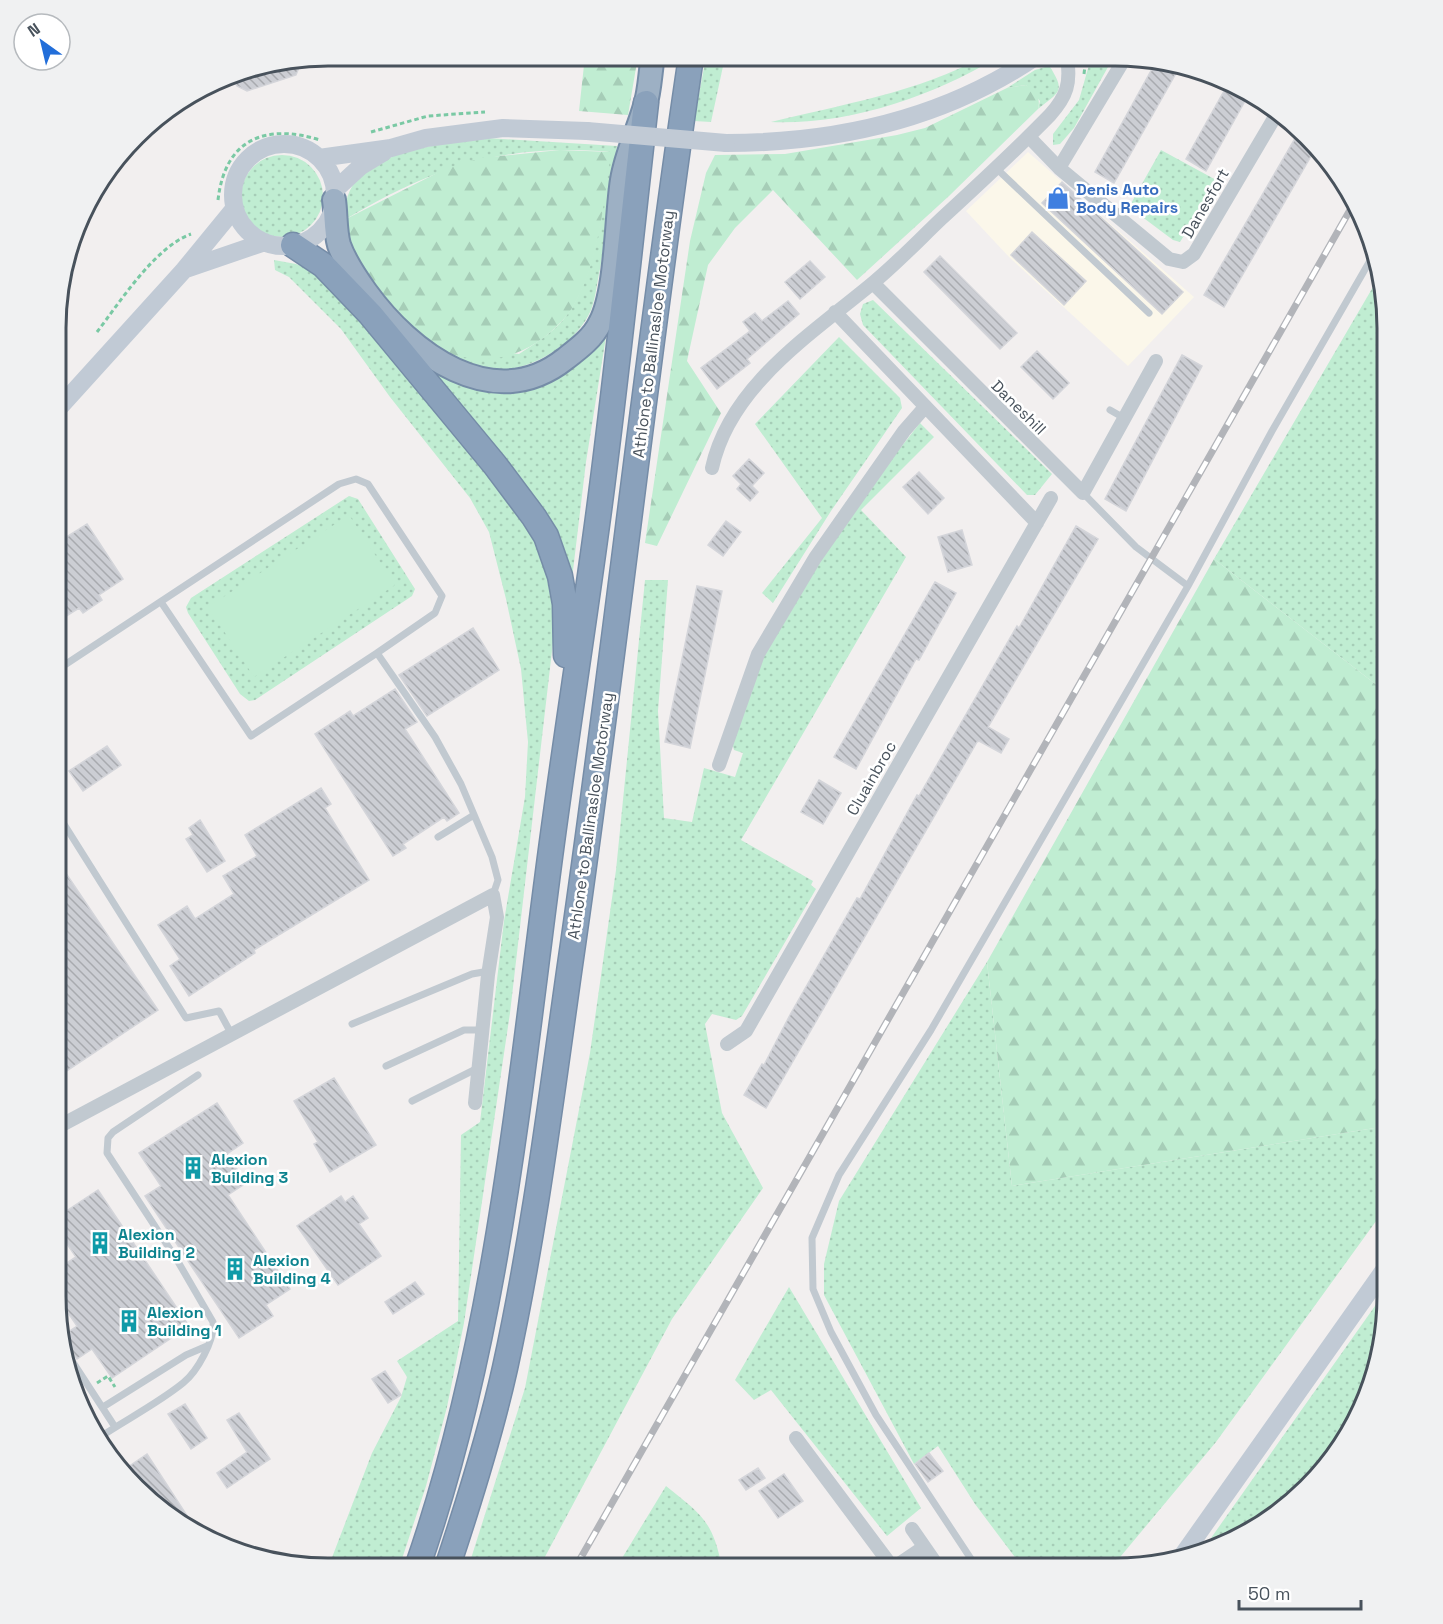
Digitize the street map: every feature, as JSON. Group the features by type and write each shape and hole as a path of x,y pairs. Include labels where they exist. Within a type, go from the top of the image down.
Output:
{"highway":[{"path":"335,195 339,244 353,274 400,334 422,352 449,368 499,381 526,378 553,369 593,334 601,322 609,299 622,177 646,103 652,66"},
{"name":"Athlone to Ballinasloe Motorway","path":"450,1558 469,1502 504,1369 529,1232 577,917 622,585 663,243 690,66"},
{"name":"Athlone to Ballinasloe Motorway","path":"420,1558 462,1422 483,1318 522,1064 567,723 598,513 646,103"},
{"path":"293,245 323,265 370,314 495,465 546,536 560,576 565,604 567,723"}],"main road":[{"path":"319,158 391,148 426,138 503,128 587,131 726,143 803,141 895,123 970,95 1020,66"},
{"path":"284,144 304,148 319,158 328,170 335,195 331,213 320,230 303,242 293,245 265,242 250,233 234,209 234,186 240,169 255,153 284,144"},
{"path":"335,195 361,166 391,148"},
{"path":"66,400 184,270 234,209"},
{"path":"184,270 265,242"},
{"path":"1187,1548 1377,1280"}],"street":[{"path":"712,468 724,433 742,405 793,349 835,312 873,283 1029,137 1060,104 1068,89 1067,66"},
{"path":"1059,168 1120,66"},
{"name":"Danesfort","path":"1029,137 1059,168 1169,259 1182,261 1194,254 1273,120"},
{"name":"Daneshill","path":"873,283 1083,493"},
{"path":"835,312 1037,523"},
{"path":"1083,493 1156,361"},
{"path":"719,765 758,654 815,558 904,431 925,407"},
{"name":"Cluainbroc","path":"728,1044 746,1030 1051,498"},
{"path":"66,1123 493,895 498,917 489,971 475,1103"},
{"path":"796,1438 886,1558"},
{"path":"912,1529 932,1558"},
{"path":"908,1558 924,1547"}],"lane":[{"path":"996,168 1149,314"},
{"path":"970,1558 876,1415 831,1332 813,1289 812,1238 839,1174 931,1030 1188,586 1272,431 1369,264"},
{"path":"1110,410 1124,418"},
{"path":"66,664 339,484 356,478 368,484 442,596 435,613 250,736 161,602"},
{"path":"1083,493 1136,547 1188,586"},
{"path":"377,652 435,737 461,784 492,857 498,880 493,895"},
{"path":"438,837 474,815"},
{"path":"66,827 186,1018 219,1011 232,1035"},
{"path":"352,1024 472,974 489,971"},
{"path":"386,1066 464,1030 482,1030"},
{"path":"412,1101 478,1068"},
{"path":"105,1434 185,1382 207,1346 213,1322 107,1153 108,1138 113,1132 198,1075"},
{"path":"103,1407 186,1354 207,1346"},
{"path":"76,1366 115,1427"}],"shaded area":[{"path":"1028,152 1194,297 1128,366 1010,258 966,211"}],"green space":[{"path":"584,66 636,66 628,115 579,111"},
{"path":"704,66 723,66 711,122 694,121"},
{"path":"964,66 981,66 918,96 889,106 830,119 771,122 879,96"},
{"path":"1089,66 1109,66 1074,128 1060,144 1053,145 1053,134 1079,100"},
{"path":"1050,67 1059,87 1055,95 1038,109 1040,101 1026,85 1007,88 1035,70"},
{"path":"1026,85 1037,95 1038,109 949,196 857,280 773,190 735,228 708,265 687,361 721,413 657,546 645,543 690,241 706,173 715,155 785,154 897,135 925,128 1007,88"},
{"path":"487,138 617,146 603,254 591,310 570,339 539,360 521,367 484,371 467,367 427,343 519,354 563,320 584,284 591,262 601,217 610,152 537,151 472,162 410,185 346,219 348,196 358,178 375,165 396,155 420,148"},
{"path":"560,150 611,152 597,241 591,264 574,305 551,332 526,349 513,354 485,359 470,358 438,350 423,339 392,306 359,262 350,241 346,219 447,168 481,158"},
{"path":"1161,150 1218,181 1180,242 1173,240 1129,207"},
{"path":"274,155 290,155 305,162 316,173 323,188 320,212 311,225 290,237 274,237 259,230 248,219 241,204 241,188 248,173 259,162"},
{"path":"274,260 296,264 322,274 519,513 545,567 554,608 555,625 510,1013 464,1323 447,1407 426,1486 402,1558 332,1558 372,1453 401,1397 407,1377 397,1361 458,1321 461,1135 480,1122 504,921 525,797 528,742 521,669 489,532 470,498 390,397 341,329 289,277 275,270"},
{"path":"1374,286 1377,328 1377,685 1214,559"},
{"path":"873,300 1052,474 1035,495 1027,495 863,325 860,314 863,304"},
{"path":"608,324 586,462 572,579 430,368 504,388"},
{"path":"839,337 900,398 902,408 831,511 773,603 762,593 822,518 755,424"},
{"path":"920,423 934,437 861,510 906,557 741,840 813,881 811,885 816,889 742,1016 736,1020 712,1014 705,1024 722,1113 763,1188 672,1319 544,1558 471,1558 525,1388 590,1053 616,870 645,580 668,580 658,711 664,818 692,822 704,768 735,777 743,753 734,750 732,743 762,659 807,581 878,476"},
{"path":"349,496 358,499 415,589 412,596 255,700 249,701 240,694 186,607 191,598"},
{"path":"349,515 395,585 254,677 208,607"},
{"path":"1214,559 1377,685 1377,1128 1012,1186 987,962"},
{"path":"987,962 1012,1186 1377,1128 1377,1220 1216,1442 1120,1558 1016,1558 975,1504 938,1446 914,1464 824,1295 824,1264 839,1201"},
{"path":"789,1287 921,1508 887,1536 771,1390 754,1400 735,1380"},
{"path":"1377,1304 1372,1347 1363,1380 1350,1412 1333,1441 1312,1469 1288,1493 1246,1523 1210,1540"},
{"path":"666,1486 689,1504 704,1520 715,1539 720,1558 622,1558"}],"building":[{"path":"299,68 296,75 247,91 236,83 260,75"},
{"path":"1152,69 1176,73 1114,183 1095,172"},
{"path":"1225,90 1245,101 1206,171 1186,159"},
{"path":"1295,138 1312,155 1224,307 1204,295"},
{"path":"1062,182 1183,292 1162,314 1042,203"},
{"path":"1032,232 1086,281 1064,305 1011,255"},
{"path":"940,256 1017,333 1000,349 924,272"},
{"path":"810,261 825,277 800,299 785,282"},
{"path":"788,301 799,314 747,359 750,363 717,389 701,368 750,331 743,322 755,313 762,321"},
{"path":"1037,351 1069,383 1053,399 1021,367"},
{"path":"1182,355 1202,366 1126,511 1105,499"},
{"path":"749,459 764,473 752,486 758,492 750,501 737,489 741,484 733,476"},
{"path":"919,472 944,498 928,514 903,487"},
{"path":"726,521 741,532 723,556 708,545"},
{"path":"87,524 123,579 99,595 102,600 83,613 79,608 66,616 66,537"},
{"path":"1076,526 1098,539 988,727 1009,739 1001,753 977,742 766,1108 744,1095 762,1064 764,1065 857,898 860,899 917,795 919,796 1017,626 1019,628"},
{"path":"962,530 972,565 948,572 938,537"},
{"path":"935,582 956,593 919,660 916,659 856,769 834,757"},
{"path":"697,586 722,591 690,748 665,742"},
{"path":"473,628 499,670 427,716 399,675"},
{"path":"395,689 417,722 405,729 459,813 447,821 444,817 403,844 406,848 393,856 315,734 350,711 353,716"},
{"path":"107,746 121,765 83,791 69,771"},
{"path":"819,780 841,793 823,824 801,812"},
{"path":"321,788 331,804 325,808 369,880 254,950 255,953 189,996 170,966 180,959 158,925 187,906 195,919 234,894 223,876 257,856 245,835"},
{"path":"200,820 225,861 207,872 186,839 193,835 189,828"},
{"path":"66,873 158,1010 66,1071"},
{"path":"334,1078 376,1145 330,1172 314,1144 318,1142 294,1101"},
{"path":"217,1103 243,1143 227,1154 246,1183 228,1195 290,1289 266,1305 273,1316 239,1338 145,1196 161,1186 139,1153"},
{"path":"98,1190 189,1326 112,1378 92,1349 77,1359 72,1353 68,1332 77,1326 67,1311 66,1264 76,1257 66,1242 66,1211"},
{"path":"341,1196 345,1202 353,1196 368,1218 359,1224 381,1256 338,1285 297,1226"},
{"path":"415,1282 424,1294 393,1314 385,1302"},
{"path":"385,1371 401,1395 388,1403 372,1379"},
{"path":"185,1404 207,1438 191,1449 168,1414"},
{"path":"239,1413 270,1459 227,1488 217,1473 247,1452 227,1420"},
{"path":"929,1453 943,1471 928,1482 915,1464"},
{"path":"147,1454 188,1517 155,1493 129,1466"},
{"path":"758,1468 765,1478 746,1490 739,1480"},
{"path":"784,1474 803,1501 778,1518 759,1491"}],"railway":[{"path":"581,1558 1349,211"}],"place":[{"name":"Denis Auto Body Repairs","path":"1058,198"},
{"name":"Alexion Building 3","path":"193,1168"},
{"name":"Alexion Building 2","path":"100,1243"},
{"name":"Alexion Building 4","path":"235,1269"},
{"name":"Alexion Building 1","path":"129,1321"}]}
